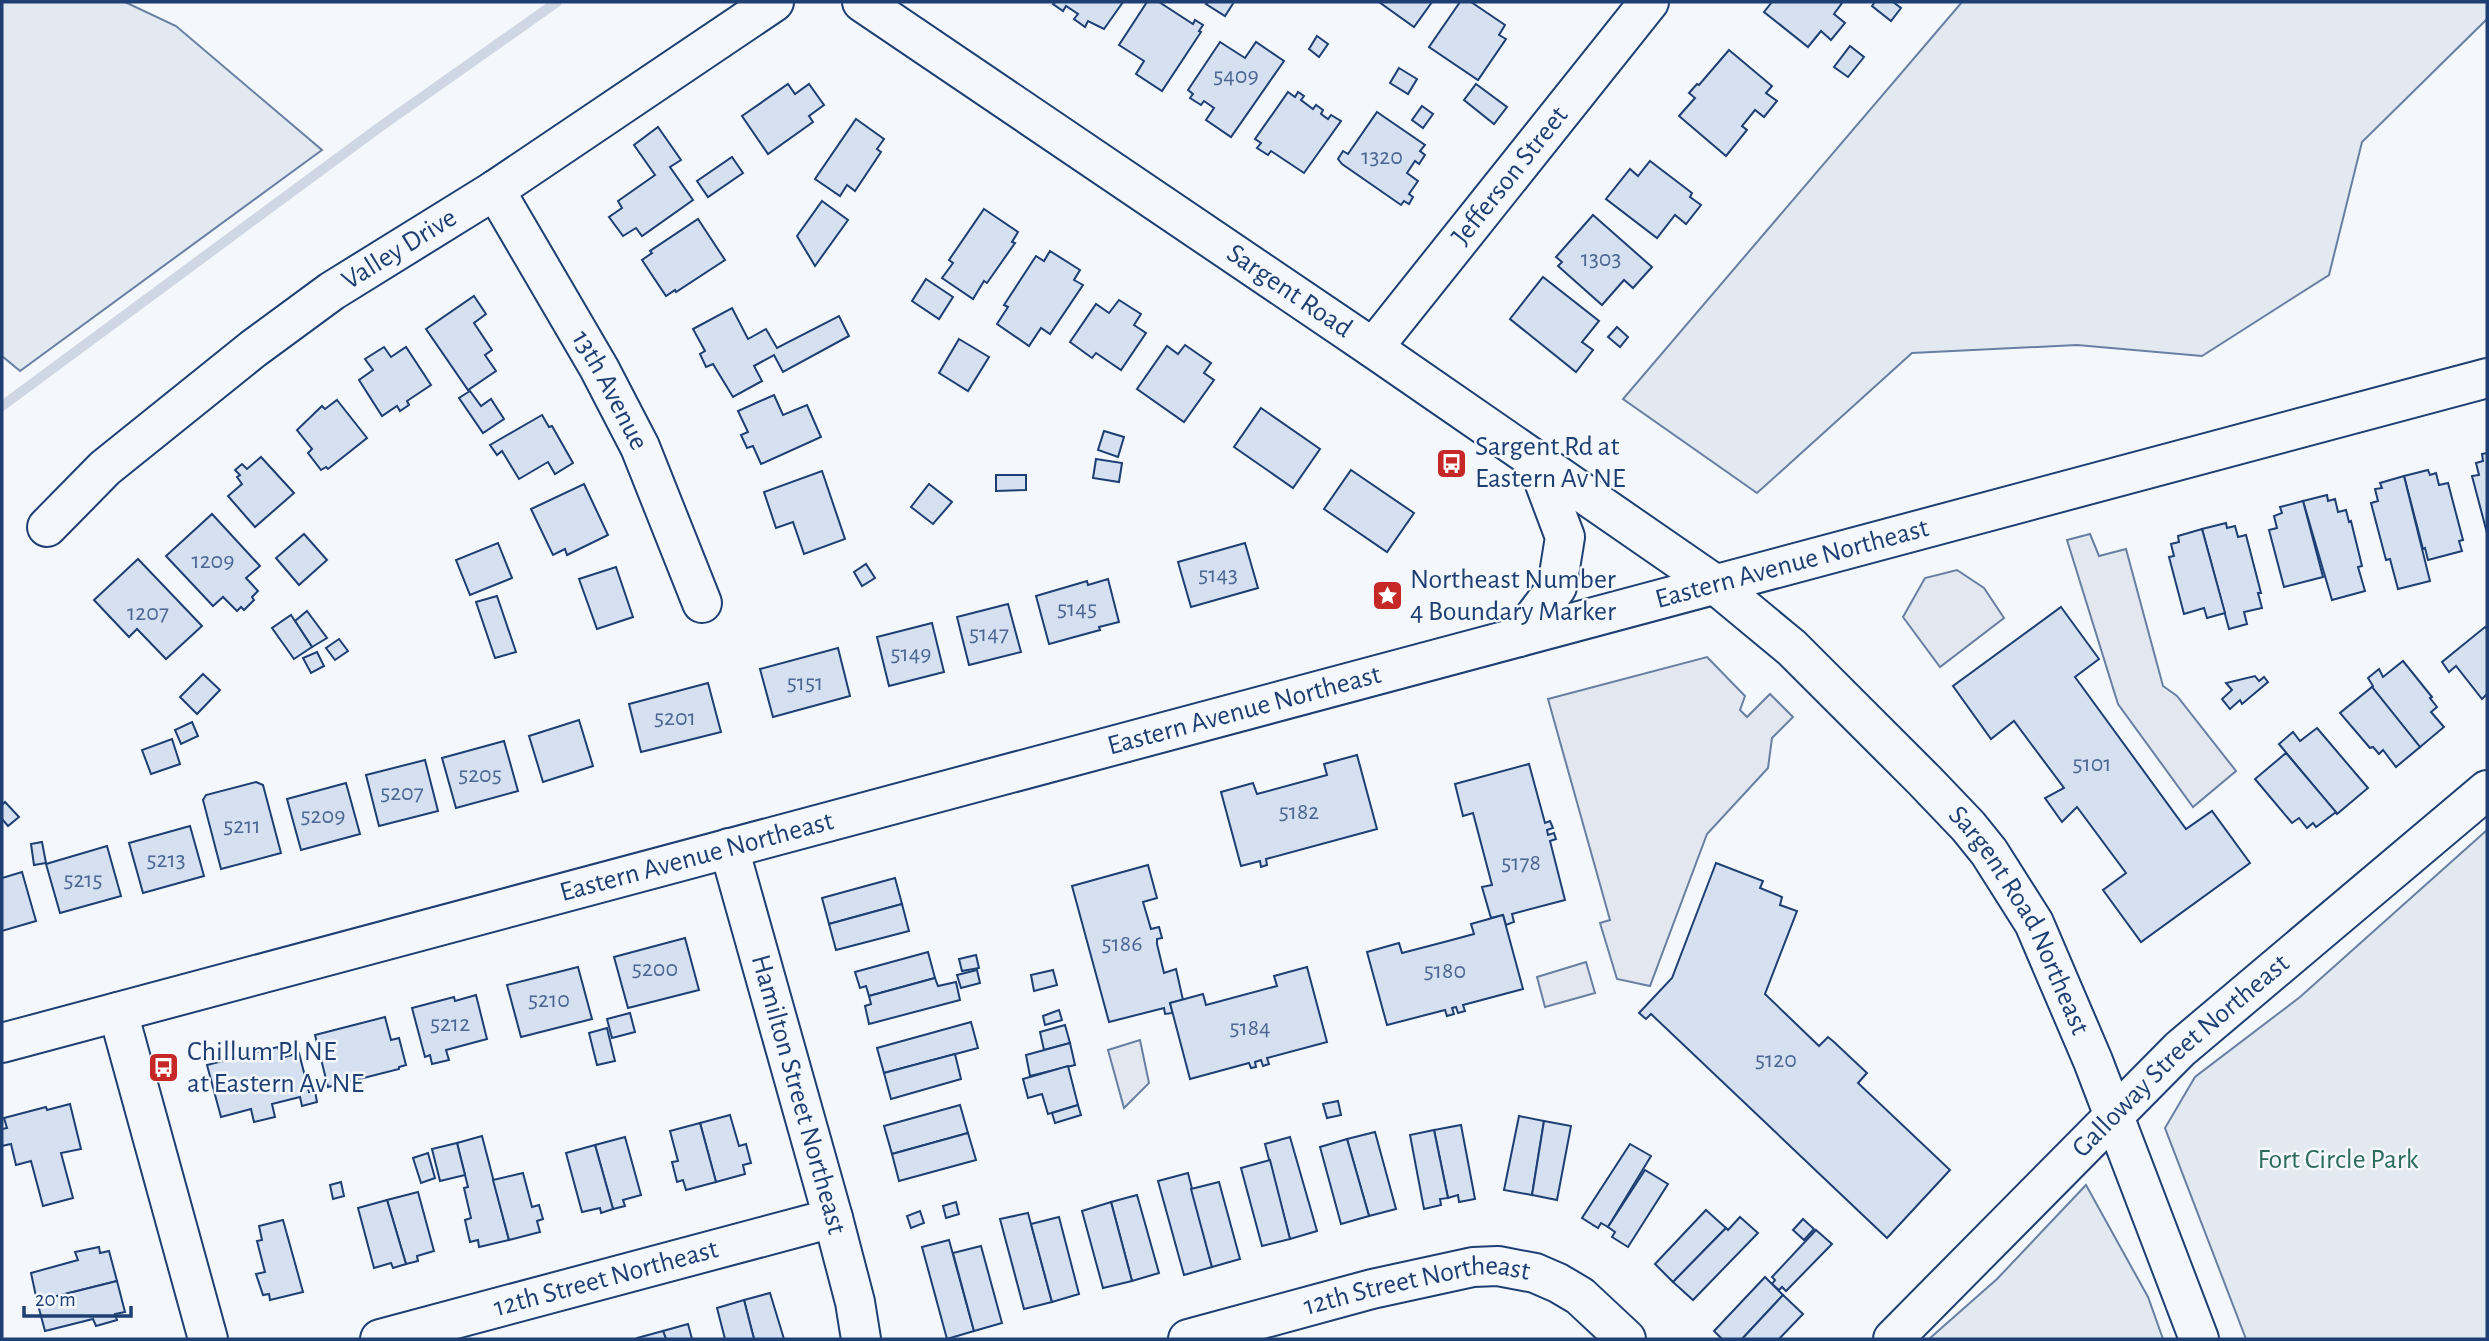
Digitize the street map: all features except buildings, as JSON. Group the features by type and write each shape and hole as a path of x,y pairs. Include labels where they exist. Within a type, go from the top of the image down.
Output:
{"street":[{"name":"Valley Drive","path":"47,527 105,468 253,349 332,291 495,190 774,2"},
{"name":"Sargent Road","path":"862,2 1716,584"},
{"name":"Jefferson Street","path":"1373,348 1641,4"},
{"name":"13th Avenue","path":"495,190 599,368 640,447 702,603"},
{"name":"Eastern Avenue Northeast","path":"2,1043 2487,378"},
{"path":"1519,637 1557,587 1565,537 1536,460"},
{"name":"Sargent Road Northeast","path":"1716,584 1761,620 1807,663 1945,802 1989,852 2034,923 2087,1045 2199,1339"},
{"name":"Galloway Street Northeast","path":"1893,1339 2180,1049 2487,790"},
{"name":"Hamilton Street Northeast","path":"729,848 855,1302 861,1339"},
{"path":"118,1012 208,1339"},
{"name":"12th Street Northeast","path":"380,1339 832,1218"},
{"name":"12th Street Northeast","path":"1188,1339 1372,1289 1473,1268 1498,1266 1523,1270 1558,1283 1580,1296 1626,1339"}],"green space":[{"path":"2,2 125,2 176,26 322,150 20,371 2,356"},
{"path":"1962,2 2487,2 2487,19 2362,142 2329,275 2202,356 2077,345 1912,353 1757,493 1623,399"},
{"name":"Fort Circle Park","path":"2487,830 2487,1339 2246,1339 2165,1128 2195,1077 2300,997"},
{"path":"2086,1185 2148,1297 2163,1339 1929,1339 1997,1279"}],"shaded area":[{"path":"2090,534 2099,556 2126,549 2163,686 2177,696 2236,771 2193,807 2118,704 2067,540"},
{"path":"1957,570 1984,588 2004,618 1940,667 1903,617 1925,578"},
{"path":"1707,657 1745,696 1740,710 1747,717 1770,694 1793,717 1772,738 1768,768 1707,834 1650,986 1617,979 1600,923 1610,920 1548,699"},
{"path":"1586,962 1595,993 1545,1007 1537,977"},
{"path":"1140,1040 1149,1083 1124,1108 1108,1050"}],"waterway":[{"path":"2,406 377,129 557,2"}],"place":[{"name":"Sargent Rd at Eastern Av NE","path":"1452,463"},
{"name":"Northeast Number 4 Boundary Marker","path":"1387,596"},
{"name":"Chillum Pl NE at Eastern Av NE","path":"164,1068"}]}
